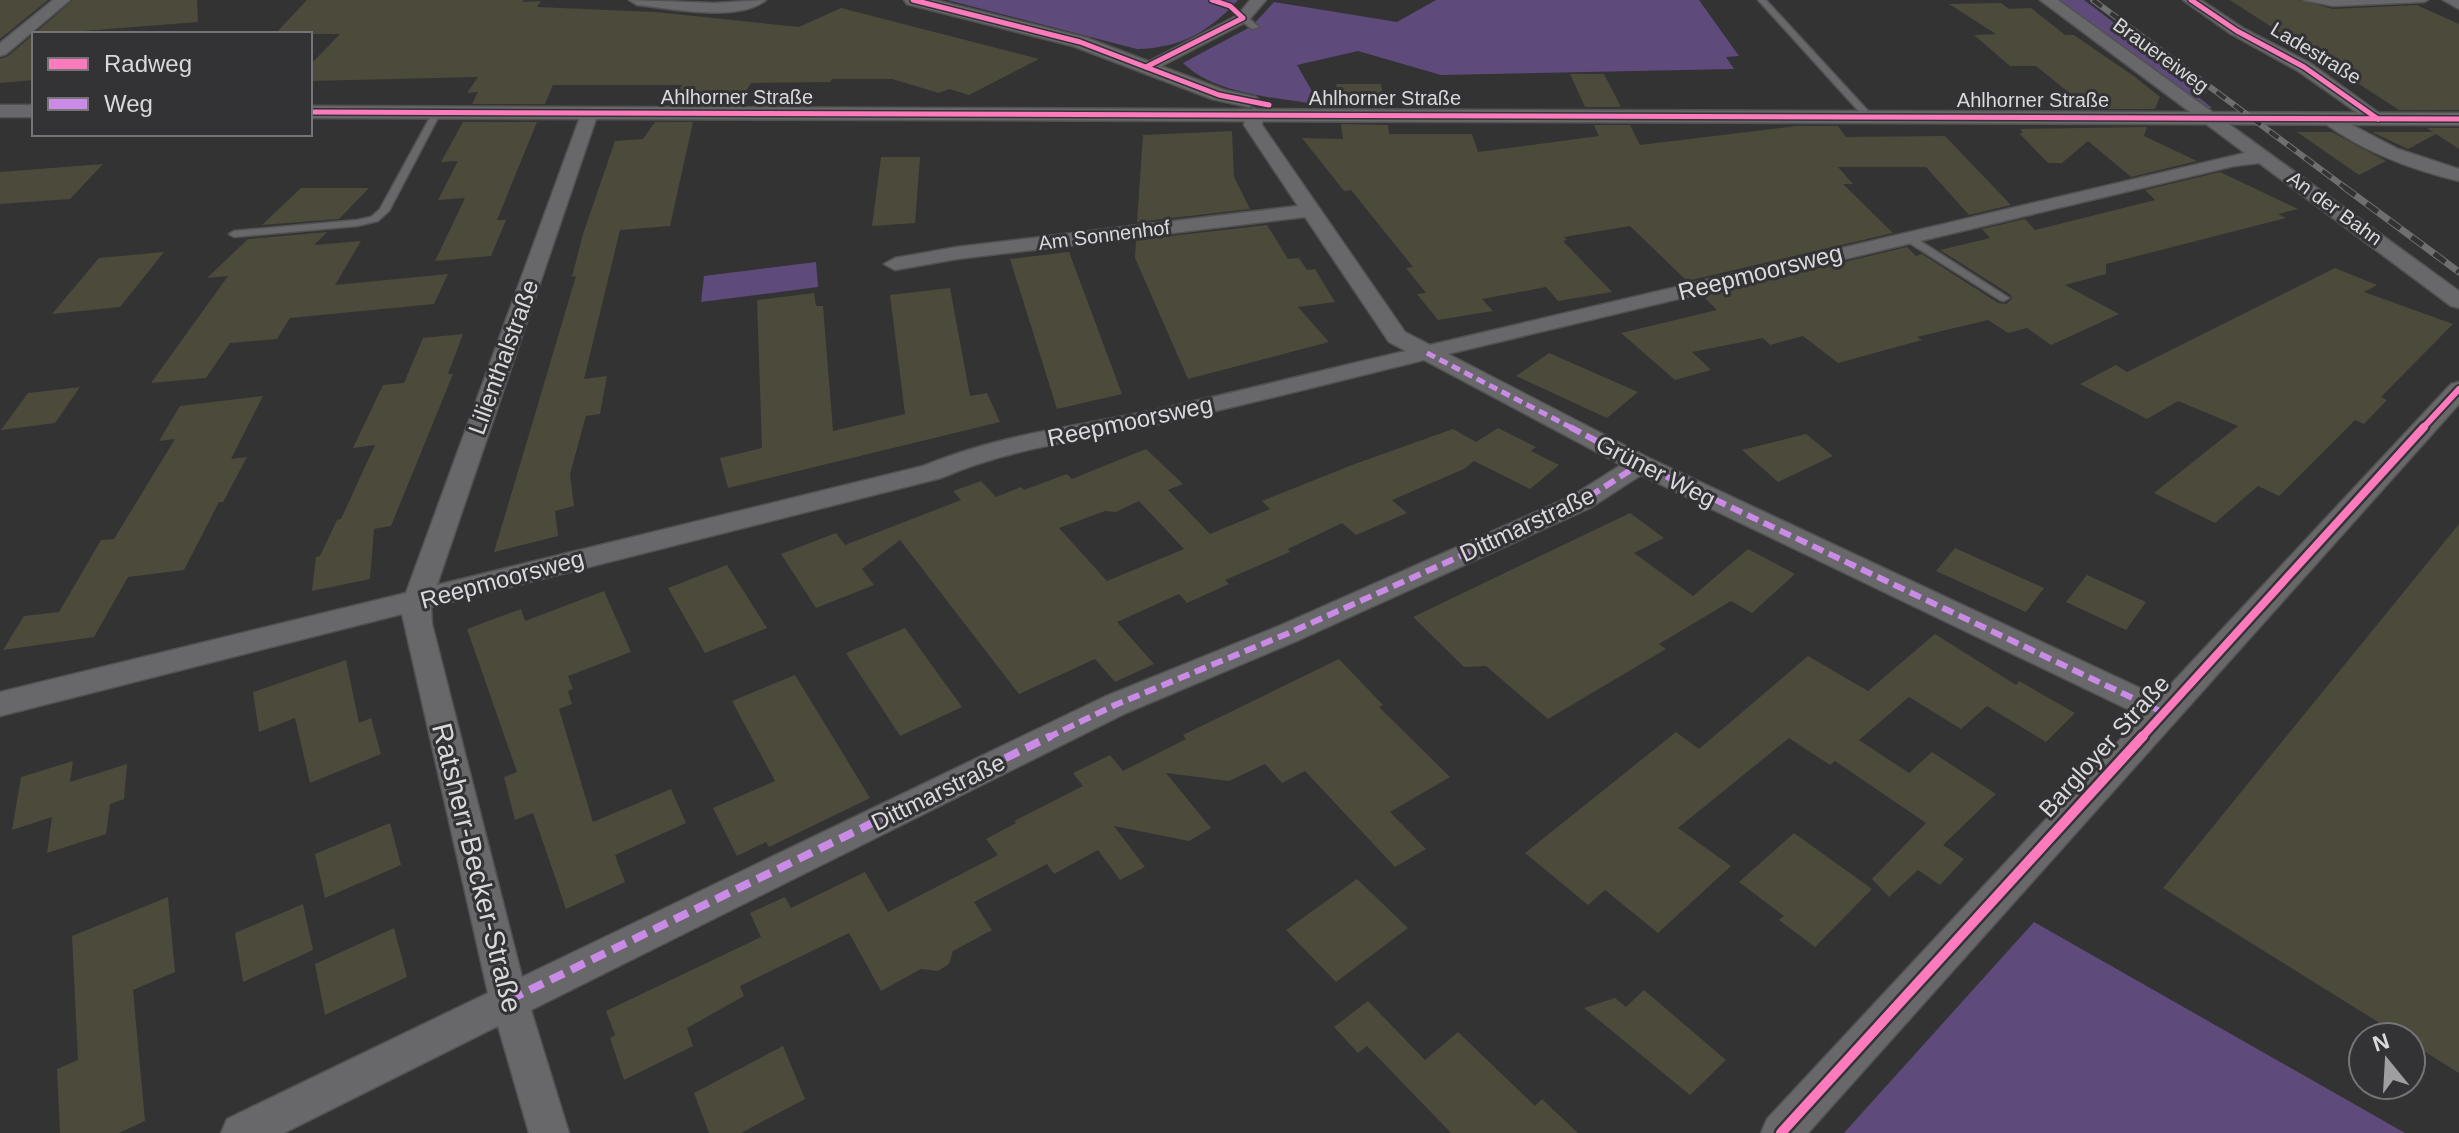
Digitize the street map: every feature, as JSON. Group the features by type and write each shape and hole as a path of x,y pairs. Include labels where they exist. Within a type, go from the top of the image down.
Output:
{"street":[{"path":"0,51 62,0"},
{"path":"637,0 725,6 746,5 758,0"},
{"path":"913,0 1080,42 1151,87 1219,95 1316,114"},
{"path":"1151,87 1249,22 1258,0"},
{"name":"Brauereiweg","path":"2048,0 2209,117"},
{"name":"Ladestraße","path":"2191,0 2304,67 2378,119"},
{"path":"2452,0 2459,3"},
{"name":"Ahlhorner Straße","path":"312,112 589,113 1151,87 1254,113 2459,119"},
{"path":"0,111 32,111"},
{"name":"Lilienthalstraße","path":"417,601 589,113"},
{"name":"Grüner Weg","path":"1254,113 1253,125 1397,337 1640,464 2162,712"},
{"name":"An der Bahn","path":"2209,117 2459,301"},
{"path":"2329,118 2362,141 2409,161 2459,175"},
{"name":"Reepmoorsweg","path":"0,704 932,472 960,459 1109,423 1152,418 2234,160 2265,157"},
{"name":"Am Sonnenhof","path":"895,264 957,253 1312,210"},
{"name":"Bargloyer Straße","path":"1781,1133 2459,389"},
{"name":"Dittmarstraße","path":"241,1133 1115,705 1289,633 1581,502 1640,464"},
{"name":"Ratsherr-Becker-Straße","path":"417,601 417,624 509,1000 549,1133"}],"lane":[{"path":"1762,0 1867,115"},
{"path":"2307,0 2333,4 2424,0"},
{"path":"234,234 374,219 384,211 437,112"},
{"path":"1907,237 2004,298"}],"shaded area":[{"path":"947,0 1238,0 1216,21 1193,36 1167,45 1137,49"},
{"path":"1436,0 1699,0 1739,56 1726,57 1734,69 1441,75 1358,51 1297,65 1320,105 1229,88 1197,74 1183,63 1252,26 1274,2 1397,22"},
{"path":"2058,0 2084,0 2207,93 2195,94 2212,108 2206,108"},
{"path":"816,262 818,287 701,302 704,276"},
{"path":"2034,922 2405,1133 1844,1133"}],"building":[{"path":"0,0 48,0 0,39"},
{"path":"73,0 197,0 198,22 82,32 36,32"},
{"path":"307,0 524,0 522,2 541,1 537,7 655,12 799,27 841,8 1039,59 969,95 949,89 939,93 892,79 832,79 830,82 751,83 745,93 701,93 698,104 668,104 682,85 553,85 545,104 472,104 478,92 467,93 478,77 312,81 312,63 340,34 277,32"},
{"path":"2230,0 2300,0 2333,9 2417,5 2459,24 2459,110 2399,110"},
{"path":"2001,3 2009,9 2031,8 2065,35 2074,35 2160,97 2155,109 2089,109 2036,66 2010,66 1974,35 1996,34 1949,4"},
{"path":"32,36 32,80 0,83 0,59"},
{"path":"1570,74 1604,74 1621,107 1585,107"},
{"path":"1336,84 1381,84 1385,106 1339,106"},
{"path":"463,122 537,122 497,220 506,220 491,256 435,261 465,198 438,200 458,161 441,162"},
{"path":"655,122 693,122 670,226 620,230 584,379 607,376 600,414 586,416 570,474 574,506 555,511 558,536 494,552 576,276 572,277 583,234 615,141 643,139"},
{"path":"1341,124 1388,125 1389,134 1472,134 1478,152 1599,136 1594,125 1630,125 1640,145 1796,126 1838,126 1846,137 1945,136 2011,205 1969,215 1926,167 1838,167 1853,184 1843,184 1893,233 1687,281 1630,226 1564,237 1567,240 1563,241 1612,292 1558,301 1546,287 1482,299 1493,311 1438,320 1417,294 1426,293 1406,268 1413,267 1351,190 1344,191 1302,138 1343,139"},
{"path":"2147,127 2144,136 2197,161 2131,177 2088,141 2062,163 2048,163 2019,133 2023,133 2020,129"},
{"path":"2427,128 2459,128 2459,149 2436,134 2408,149 2372,132 2433,132"},
{"path":"1232,131 1234,177 1250,209 1137,222 1143,135"},
{"path":"2297,132 2332,132 2386,161 2359,175"},
{"path":"881,157 920,157 915,223 872,226"},
{"path":"103,164 70,199 0,204 0,172"},
{"path":"2220,172 2298,209 2278,214 2286,218 2106,264 2106,274 2065,285 2119,314 2051,345 2027,328 2008,333 1988,320 1917,337 1922,340 1838,363 1803,336 1770,345 1763,338 1692,352 1711,370 1675,380 1621,333 1717,310 1703,296 1907,247 1916,256 1922,254 1998,303 2006,304 2012,299 2011,295 1940,250 1990,238 1982,229 2025,219 2035,230 2155,200 2145,190"},
{"path":"301,188 369,188 339,219 262,225"},
{"path":"1267,225 1288,259 1299,258 1307,270 1315,269 1335,302 1298,307 1329,342 1188,379 1135,258 1136,240"},
{"path":"327,232 314,245 361,241 335,285 448,274 434,304 290,318 277,339 230,343 206,378 151,383 228,276 207,278 248,239"},
{"path":"164,252 120,307 52,314 99,258"},
{"path":"1069,252 1122,394 1057,409 1010,259"},
{"path":"2335,268 2377,285 2364,292 2453,324 2381,397 2387,400 2364,424 2355,420 2279,496 2258,486 2215,523 2154,493 2238,426 2178,401 2147,419 2080,384 2116,365 2127,372"},
{"path":"950,288 970,396 987,393 1000,422 728,488 720,458 762,448 757,300 814,293 816,306 823,306 833,431 905,414 890,295"},
{"path":"463,334 448,374 453,374 391,526 374,529 370,579 312,591 316,557 320,556 337,520 341,519 375,445 353,448 383,385 404,383 423,338"},
{"path":"1549,353 1638,392 1607,418 1516,376"},
{"path":"80,387 55,423 1,430 28,393"},
{"path":"263,396 231,459 247,457 223,502 219,502 184,570 128,577 94,637 3,650 24,616 59,612 101,540 114,539 175,439 159,441 180,406"},
{"path":"1498,428 1536,447 1531,451 1559,465 1530,489 1474,461 1464,469 1392,500 1407,513 1356,535 1342,523 1288,549 1290,552 1225,580 1229,584 1187,603 1179,594 1117,622 1154,664 1115,682 1095,659 1019,694 900,540 862,569 874,585 816,608 781,554 836,533 845,545 961,500 953,491 981,481 996,497 1067,474 1072,479 1146,449 1183,484 1168,490 1210,534 1270,509 1262,501 1453,429 1476,442","holes":["1139,501 1184,549 1107,581 1059,528 1105,511 1116,512"]},
{"path":"1806,434 1833,456 1778,482 1742,450"},
{"path":"1630,513 1664,538 1634,553 1693,596 1748,549 1795,574 1752,613 1731,601 1659,644 1666,649 1548,719 1486,666 1464,667 1413,617"},
{"path":"2459,524 2459,1073 2427,1053 2427,1021 2376,1021 2163,888"},
{"path":"1955,548 2044,588 2026,612 1936,571"},
{"path":"727,565 767,628 705,653 668,588"},
{"path":"2087,575 2146,602 2126,630 2066,602"},
{"path":"604,591 631,652 568,676 573,689 568,691 572,704 559,709 593,822 671,789 686,823 615,855 625,882 566,909 533,813 515,820 504,777 517,772 467,629 521,609 525,621"},
{"path":"905,628 962,707 900,736 846,653"},
{"path":"1935,634 2016,685 2019,681 2075,713 2046,742 1987,706 1961,729 1909,697 1859,740 1909,773 1932,752 1996,794 1943,845 1964,859 1940,885 1918,870 1889,897 1872,879 1926,823 1835,761 1830,765 1789,738 1678,828 1731,866 1658,933 1605,890 1588,905 1525,853 1676,732 1699,749 1808,656 1868,691"},
{"path":"1339,659 1383,705 1379,707 1450,777 1390,812 1426,849 1395,867 1305,771 1282,783 1265,764 1229,781 1166,773 1211,828 1189,841 1114,826 1145,867 1120,880 1098,850 1054,874 1047,864 974,902 992,930 953,951 949,964 938,971 921,969 881,991 849,933 740,986 744,996 687,1028 693,1046 624,1080 610,1038 615,1035 606,1011 761,937 750,913 785,897 791,908 865,872 888,912 998,855 986,839 1083,786 1073,773 1110,755 1123,771 1186,739 1183,735"},
{"path":"346,660 359,723 371,718 381,754 310,783 295,718 259,732 253,692"},
{"path":"795,675 870,798 769,847 766,842 737,856 713,808 775,781 732,701"},
{"path":"73,761 70,782 127,764 124,799 110,804 106,834 47,853 52,817 12,830 21,777"},
{"path":"390,823 401,865 325,898 315,854"},
{"path":"1794,833 1872,889 1815,947 1779,920 1784,916 1739,882"},
{"path":"1357,879 1408,928 1336,982 1286,930"},
{"path":"168,897 175,972 133,990 145,1121 119,1133 60,1133 57,1069 78,1060 72,936"},
{"path":"303,904 313,950 243,982 235,933"},
{"path":"394,928 407,977 325,1015 315,964"},
{"path":"1644,990 1726,1060 1690,1095 1584,1008 1615,998 1626,1007"},
{"path":"1368,1001 1425,1060 1458,1032 1535,1106 1542,1099 1578,1133 1451,1133 1367,1046 1358,1053 1334,1027"},
{"path":"783,1046 805,1099 741,1133 709,1133 694,1093"}],"railway":[{"path":"2093,0 2347,189"},
{"path":"2344,187 2459,272"}],"marked path":[{"path":"1427,353 1640,464 2162,712"},
{"path":"509,1000 1115,705 1289,633 1581,502 1640,464"}],"cycle path":[{"path":"913,0 1080,42 1219,95 1269,105"},
{"path":"1146,67 1243,18 1230,6 1212,0"},
{"path":"2191,0 2237,31 2304,67 2378,119"},
{"path":"312,112 2459,119"},
{"path":"1781,1133 2459,389"}]}
